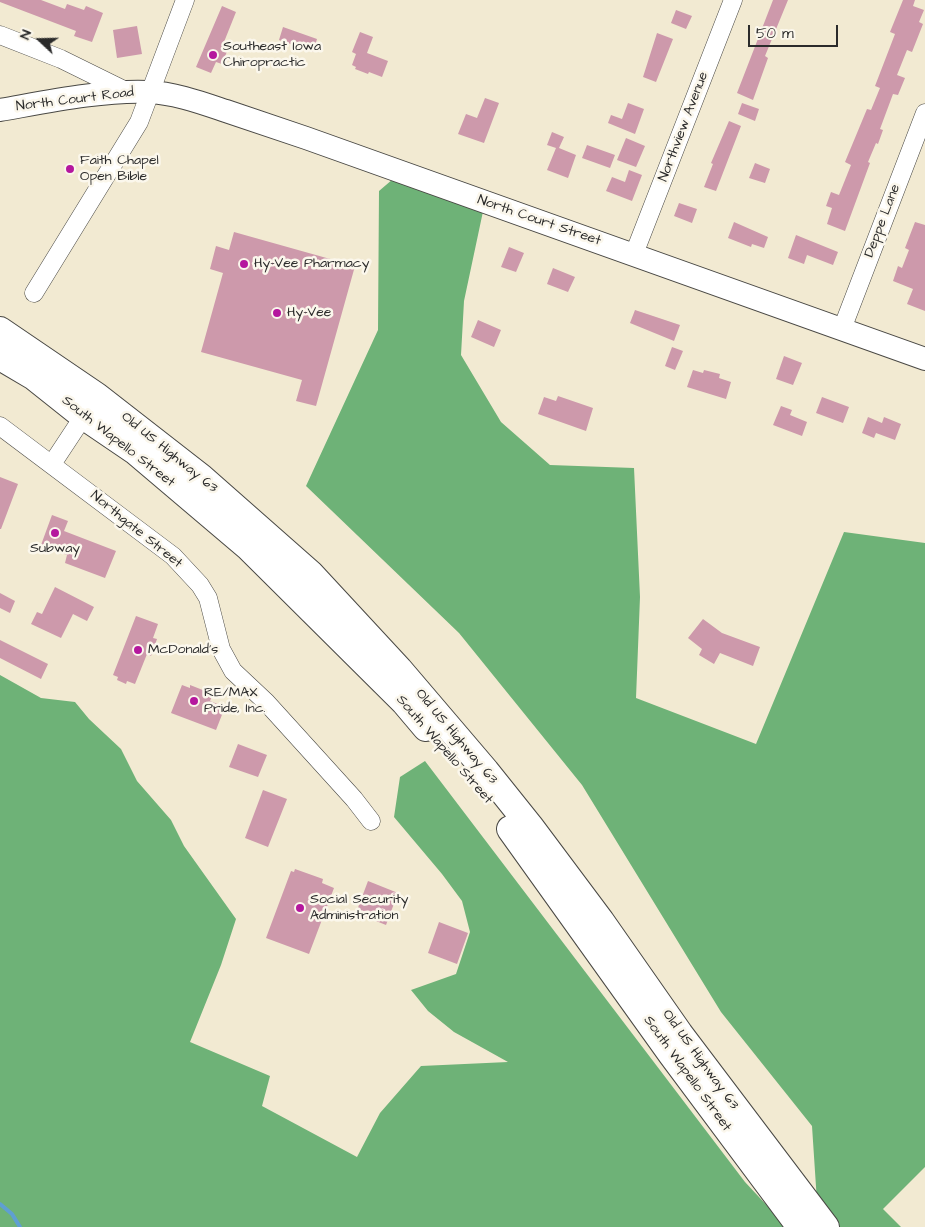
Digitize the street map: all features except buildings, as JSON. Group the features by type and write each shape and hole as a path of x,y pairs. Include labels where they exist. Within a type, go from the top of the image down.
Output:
{"highway":[{"name":"Old US Highway 63","path":"0,330 90,406 201,477 311,574 399,669 530,826 601,921 680,1034 826,1227"},
{"name":"South Wapello Street","path":"0,357 90,406 136,452 248,548 404,702 506,823 671,1054 800,1227"}],"main road":[{"name":"North Court Road","path":"0,110 128,92 150,92"},
{"name":"North Court Street","path":"150,92 180,97 220,109 634,254 925,359"}],"street":[{"path":"34,293 139,122 185,0"},
{"name":"Northview Avenue","path":"634,254 733,0"},
{"path":"0,35 61,58 128,92"},
{"name":"Deppe Lane","path":"842,329 925,113"},
{"path":"52,464 90,406"},
{"name":"Northgate Street","path":"0,426 174,556 200,585 208,598 221,649 234,670 266,702 354,799 371,821"}],"green space":[{"path":"400,173 485,202 464,301 461,355 501,422 550,465 634,468 640,597 636,698 756,744 844,532 925,543 925,1167 883,1209 901,1227 826,1227 818,1217 812,1126 721,1012 582,785 459,633 306,486 378,330 379,191"},
{"path":"0,675 41,698 75,702 89,719 121,749 137,781 171,820 184,846 236,919 221,965 190,1042 270,1076 262,1106 357,1157 380,1113 421,1066 508,1062 454,1032 428,1011 411,990 456,974 470,932 462,901 394,817 400,777 425,761 745,1182 787,1227 0,1227"}],"waterway":[{"path":"0,1204 12,1214 20,1227"}],"place":[{"name":"Southeast Iowa Chiropractic","path":"213,55"},
{"name":"Faith Chapel Open Bible","path":"70,169"},
{"name":"Hy-Vee Pharmacy","path":"244,264"},
{"name":"Hy-Vee","path":"277,313"},
{"name":"Subway","path":"55,533"},
{"name":"McDonald's","path":"138,650"},
{"name":"RE/MAX Pride, Inc.","path":"194,701"},
{"name":"Social Security Administration","path":"300,908"}]}
